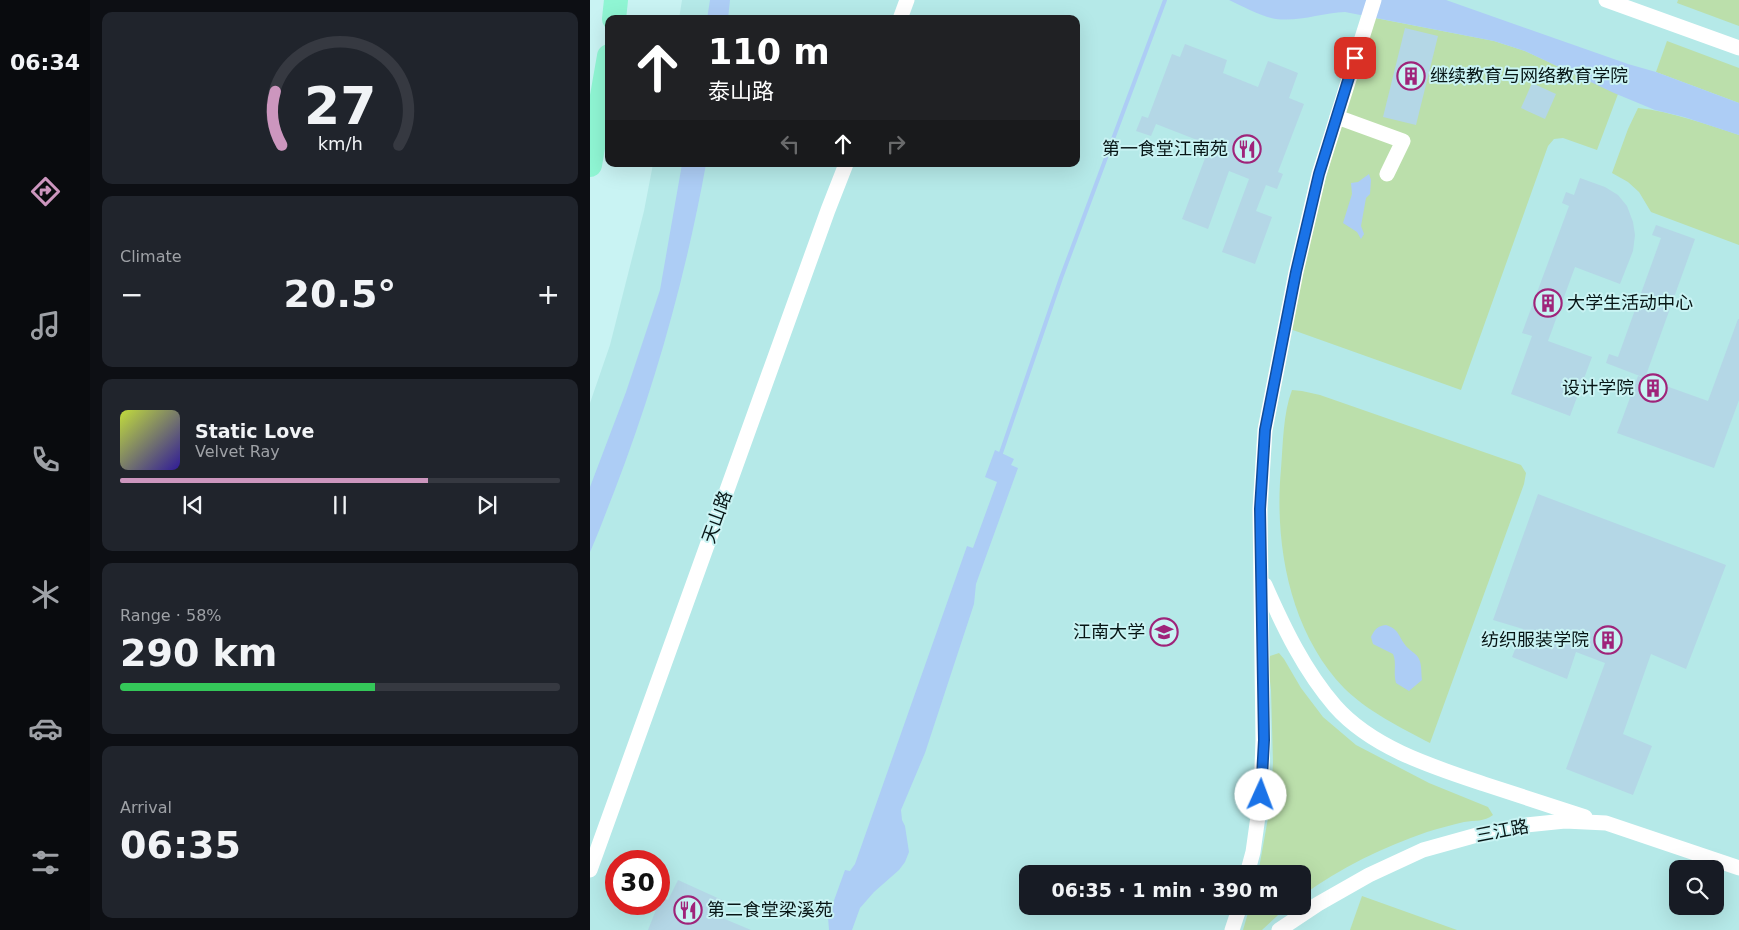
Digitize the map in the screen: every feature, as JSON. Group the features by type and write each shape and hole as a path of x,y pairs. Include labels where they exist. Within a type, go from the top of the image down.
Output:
{"main road":[{"path":"614,15 616,0"},
{"path":"590,165 605,79"}],"street":[{"path":"901,15 907,0"},
{"path":"1250,865 1261,795 1264,740 1260,509 1265,430 1298,263 1319,174 1374,0"},
{"path":"1606,0 1739,48"},
{"path":"1337,117 1403,141 1387,174"},
{"name":"天山路","path":"590,870 824,219 845,167"},
{"path":"1262,579 1293,645 1317,684 1337,708 1364,731 1397,751 1428,766 1606,823"},
{"name":"三江路","path":"1279,930 1318,904 1370,875 1423,850 1477,835 1526,825 1565,821 1606,823 1739,868"},
{"path":"1232,930 1237,915"}],"shaded area":[{"name":"江南大学","path":"682,0 1739,0 1739,930 590,930 590,403 610,345 644,211 652,167 1080,167 1080,15 680,15"},
{"path":"710,0 730,0 728,15 708,15"},
{"path":"1229,0 1446,0 1628,64 1656,72 1739,103 1739,135 1684,117 1655,110 1525,51 1494,41 1345,12 1285,20 1276,19 1258,14"},
{"path":"681,167 705,167 679,289 656,371 629,452 590,552 590,487 626,392 660,290"},
{"path":"1369,174 1371,180 1370,194 1366,198 1361,226 1364,234 1361,239 1357,232 1343,223 1352,194 1351,183 1358,182"},
{"path":"995,450 1014,459 1011,465 1018,468 976,584 974,604 925,753 901,810 909,852 899,870 874,892 860,908 852,930 829,930 828,917 845,870 850,871 855,864 967,546 973,548 997,482 985,477"},
{"path":"1386,625 1397,632 1420,661 1422,680 1409,691 1396,683 1393,654 1373,644 1371,637 1374,632 1378,627"}],"green space":[{"path":"1678,0 1739,0 1739,26 1677,3"},
{"path":"1370,17 1494,41 1525,51 1618,94 1597,150 1563,138 1554,139 1548,146 1461,390 1290,329 1312,229"},
{"path":"1667,41 1739,68 1739,103 1656,72"},
{"path":"1638,108 1677,115 1739,135 1739,245 1651,212 1639,192 1628,182 1612,173"},
{"path":"1292,390 1320,395 1521,465 1526,473 1524,484 1430,743 1374,712 1344,688 1326,666 1310,641 1298,614 1284,556 1279,498 1285,419"},
{"path":"1279,653 1301,688 1323,717 1356,745 1429,783 1488,807 1493,815 1483,820 1464,822 1436,829 1394,844 1347,867 1311,889 1311,865 1260,865 1270,807 1273,763 1271,690 1268,664 1270,656"},
{"path":"1362,896 1457,930 1350,930"},
{"path":"1247,915 1278,915 1262,930 1243,930"}],"building":[{"name":"继续教育与网络教育学院","path":"1405,28 1438,36 1416,125 1383,117"},
{"name":"第一食堂江南苑","path":"1185,44 1227,60 1223,73 1258,87 1268,61 1298,73 1289,98 1304,104 1278,172 1283,174 1277,189 1266,185 1256,211 1272,217 1255,264 1222,252 1249,179 1229,171 1208,229 1182,219 1210,145 1156,124 1151,136 1136,131 1142,116 1148,118 1172,54 1180,57"},
{"path":"1532,83 1556,94 1545,119 1521,108"},
{"name":"大学生活动中心","path":"1580,178 1605,187 1618,195 1627,206 1633,222 1635,235 1633,251 1620,284 1575,267 1548,341 1592,357 1570,416 1511,394 1532,336 1522,333 1569,206 1562,203 1566,192 1574,195"},
{"path":"1656,225 1695,239 1645,378 1606,363 1609,354 1618,357 1661,238 1652,235"},
{"name":"设计学院","path":"1738,319 1739,400 1714,468 1617,433 1638,376 1708,401"},
{"name":"纺织服装学院","path":"1538,494 1726,565 1686,669 1651,654 1623,734 1652,746 1633,795 1566,769 1605,663 1576,652 1567,679 1512,657 1523,629 1493,620"},
{"name":"第二食堂梁溪苑","path":"678,880 722,900 720,917 751,930 648,930 654,915 670,915 670,896"}],"waterway":[{"path":"1001,453 1061,278 1165,0"}],"place":[{"name":"继续教育与网络教育学院","path":"1411,76"},
{"name":"第一食堂江南苑","path":"1247,149"},
{"name":"大学生活动中心","path":"1548,303"},
{"name":"设计学院","path":"1653,388"},
{"name":"江南大学","path":"1164,632"},
{"name":"纺织服装学院","path":"1608,640"},
{"name":"第二食堂梁溪苑","path":"688,910"}],"route":[{"path":"1261,795 1264,740 1260,509 1265,430 1296,272 1319,174 1355,58"}]}
